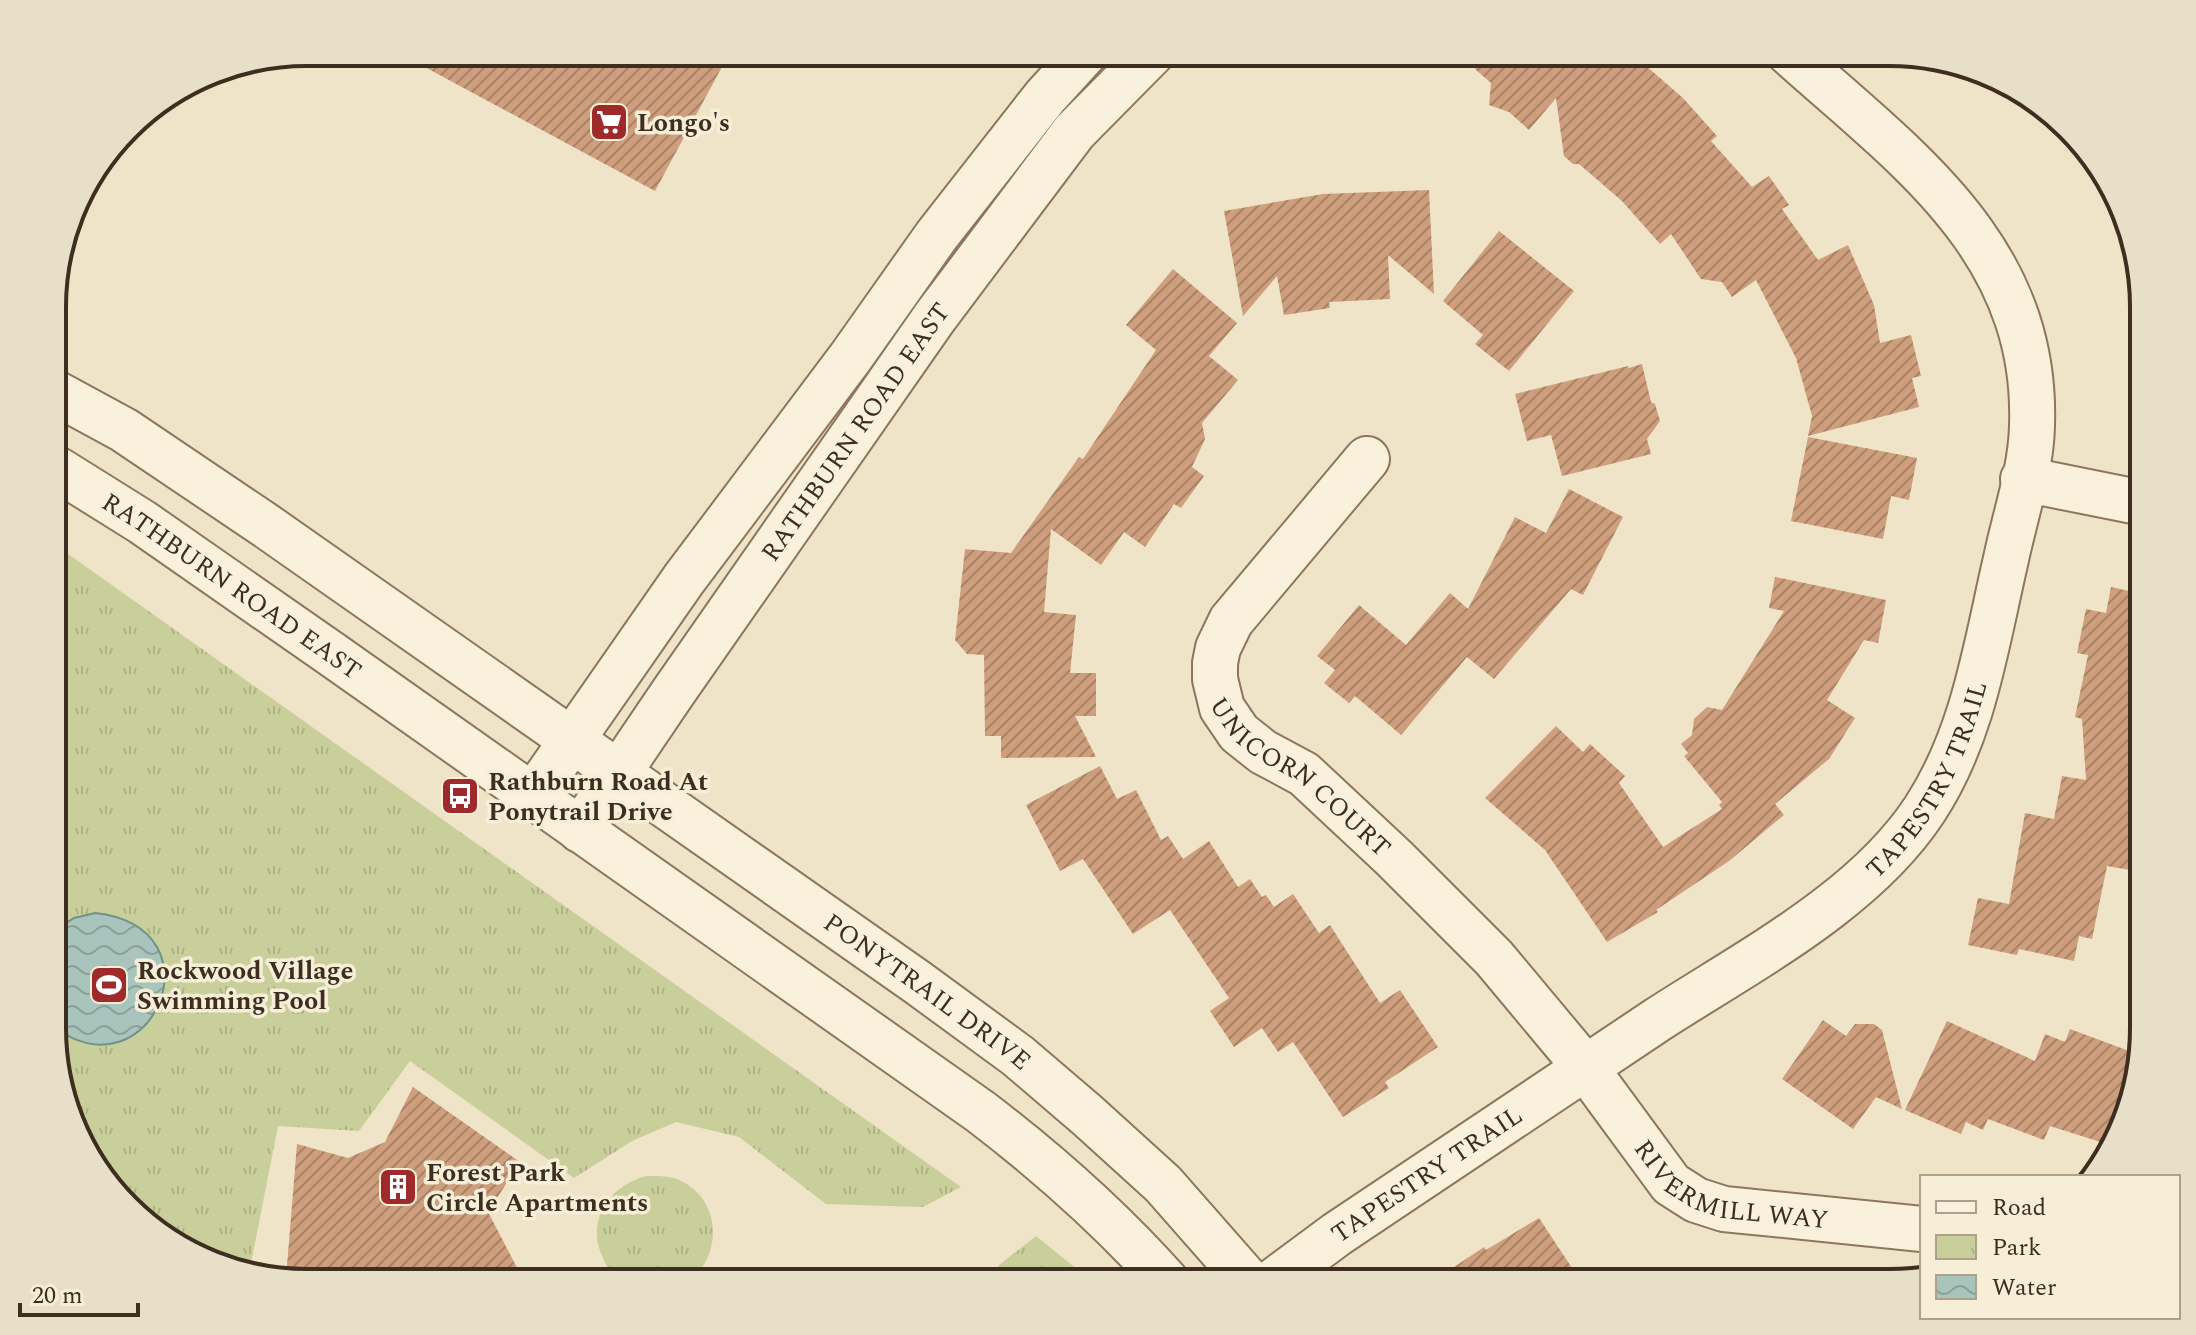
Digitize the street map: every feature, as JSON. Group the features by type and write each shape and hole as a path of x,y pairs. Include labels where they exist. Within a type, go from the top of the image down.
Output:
{"street":[{"name":"RATHBURN ROAD EAST","path":"66,474 142,522 533,796 684,579 842,369 937,235 1045,97 1073,66"},
{"name":"RATHBURN ROAD EAST","path":"580,830 935,317 1074,132 1139,66"},
{"name":"TAPESTRY TRAIL","path":"1291,1268 1585,1067 1816,917 1890,855 1924,811 1958,751 1976,691 2023,479 2032,428 2027,361 2017,319 2000,274 1962,217 1938,187 1804,66"},
{"path":"66,399 124,430 572,740"},
{"name":"UNICORN COURT","path":"1367,459 1231,621 1215,663 1215,679 1222,708 1239,733 1263,752 1304,774 1405,869 1494,958 1585,1067"},
{"path":"2023,479 2129,500"},
{"name":"PONYTRAIL DRIVE","path":"572,740 1018,1056 1163,1184 1237,1268"},
{"path":"533,796 981,1112 1052,1168 1127,1237 1155,1268"},
{"name":"RIVERMILL WAY","path":"1585,1067 1671,1184 1696,1200 1724,1209 1920,1229"}],"green space":[{"path":"66,553 961,1187 923,1207 826,1204 739,1137 676,1122 632,1141 574,1178 410,1061 359,1131 278,1126 251,1262 215,1251 186,1237 148,1209 107,1162 79,1106 68,1060 66,1028"},
{"path":"646,1176 669,1177 696,1191 711,1217 713,1231 711,1246 701,1269 609,1269 598,1244 599,1218 611,1197 633,1181"},
{"path":"1036,1236 1076,1269 998,1269"}],"water":[{"name":"Rockwood Village Swimming Pool","path":"95,913 134,925 157,947 165,974 160,1002 144,1026 120,1042 89,1043 66,1033 66,923"}],"building":[{"name":"Longo's","path":"423,66 722,66 655,191"},
{"path":"1478,66 1646,66 1683,98 1717,136 1711,141 1752,187 1769,176 1789,205 1782,209 1818,260 1848,245 1874,305 1880,343 1911,335 1921,376 1912,378 1919,407 1808,436 1812,416 1796,358 1756,280 1732,297 1722,282 1701,279 1671,234 1660,244 1622,201 1579,164 1573,164 1564,156 1556,98 1529,130 1509,112 1489,105 1491,83 1475,69"},
{"path":"1429,190 1434,294 1388,255 1390,299 1329,302 1330,308 1284,315 1277,276 1243,316 1224,211 1323,194"},
{"path":"1499,231 1574,291 1509,371 1475,344 1483,335 1443,301"},
{"path":"1173,269 1237,323 1209,356 1238,380 1202,423 1205,439 1192,467 1204,476 1181,508 1174,504 1145,547 1124,532 1101,565 1051,529 1044,612 1076,615 1070,673 1096,673 1096,716 1075,716 1096,757 1001,758 1001,736 985,736 984,655 967,654 955,640 965,549 1011,553 1079,457 1083,459 1156,350 1126,325"},
{"path":"1642,364 1651,402 1655,404 1660,421 1647,439 1651,454 1562,476 1551,435 1527,441 1515,394"},
{"path":"1808,437 1917,458 1909,500 1891,496 1883,539 1791,521"},
{"path":"1569,489 1623,517 1583,595 1571,589 1494,679 1467,657 1401,735 1355,696 1349,703 1324,683 1335,670 1317,656 1359,605 1406,645 1450,593 1468,609 1515,517 1546,533"},
{"path":"1775,577 1886,600 1878,643 1864,640 1827,700 1855,718 1829,759 1775,804 1784,815 1729,861 1656,910 1658,912 1607,942 1545,850 1485,798 1556,726 1583,752 1590,744 1625,776 1619,783 1663,847 1722,809 1719,805 1722,802 1684,756 1688,753 1681,744 1692,735 1694,719 1707,707 1722,710 1784,611 1769,608"},
{"path":"2111,587 2129,591 2129,870 2107,866 2092,939 2079,936 2074,961 2019,949 2017,955 1968,945 1978,898 2009,904 2025,813 2054,819 2062,776 2086,780 2082,719 2075,717 2088,655 2077,653 2086,609 2106,613"},
{"path":"1100,766 1117,799 1136,790 1161,840 1168,836 1183,859 1209,841 1238,887 1250,879 1262,897 1266,895 1274,907 1293,894 1319,933 1330,925 1380,1003 1400,990 1438,1047 1385,1082 1389,1088 1343,1117 1293,1042 1278,1052 1262,1028 1234,1047 1210,1011 1229,998 1170,910 1133,934 1083,859 1060,871 1026,805"},
{"path":"1823,1020 1846,1036 1855,1024 1874,1024 1882,1030 1902,1109 1876,1097 1853,1129 1782,1079"},
{"path":"1947,1021 2035,1061 2045,1034 2065,1042 2070,1029 2128,1051 2117,1106 2101,1142 2050,1126 2044,1140 1988,1119 1983,1130 1966,1122 1961,1134 1905,1110"},
{"name":"Forest Park Circle Apartments","path":"413,1087 520,1162 488,1212 518,1269 287,1268 297,1144 348,1158 385,1142"},
{"path":"1539,1218 1572,1268 1452,1268 1484,1247 1486,1250"}],"place":[{"name":"Longo's","path":"609,122"},
{"name":"Rathburn Road At Ponytrail Drive","path":"460,796"},
{"name":"Rockwood Village Swimming Pool","path":"109,985"},
{"name":"Forest Park Circle Apartments","path":"398,1187"}]}
